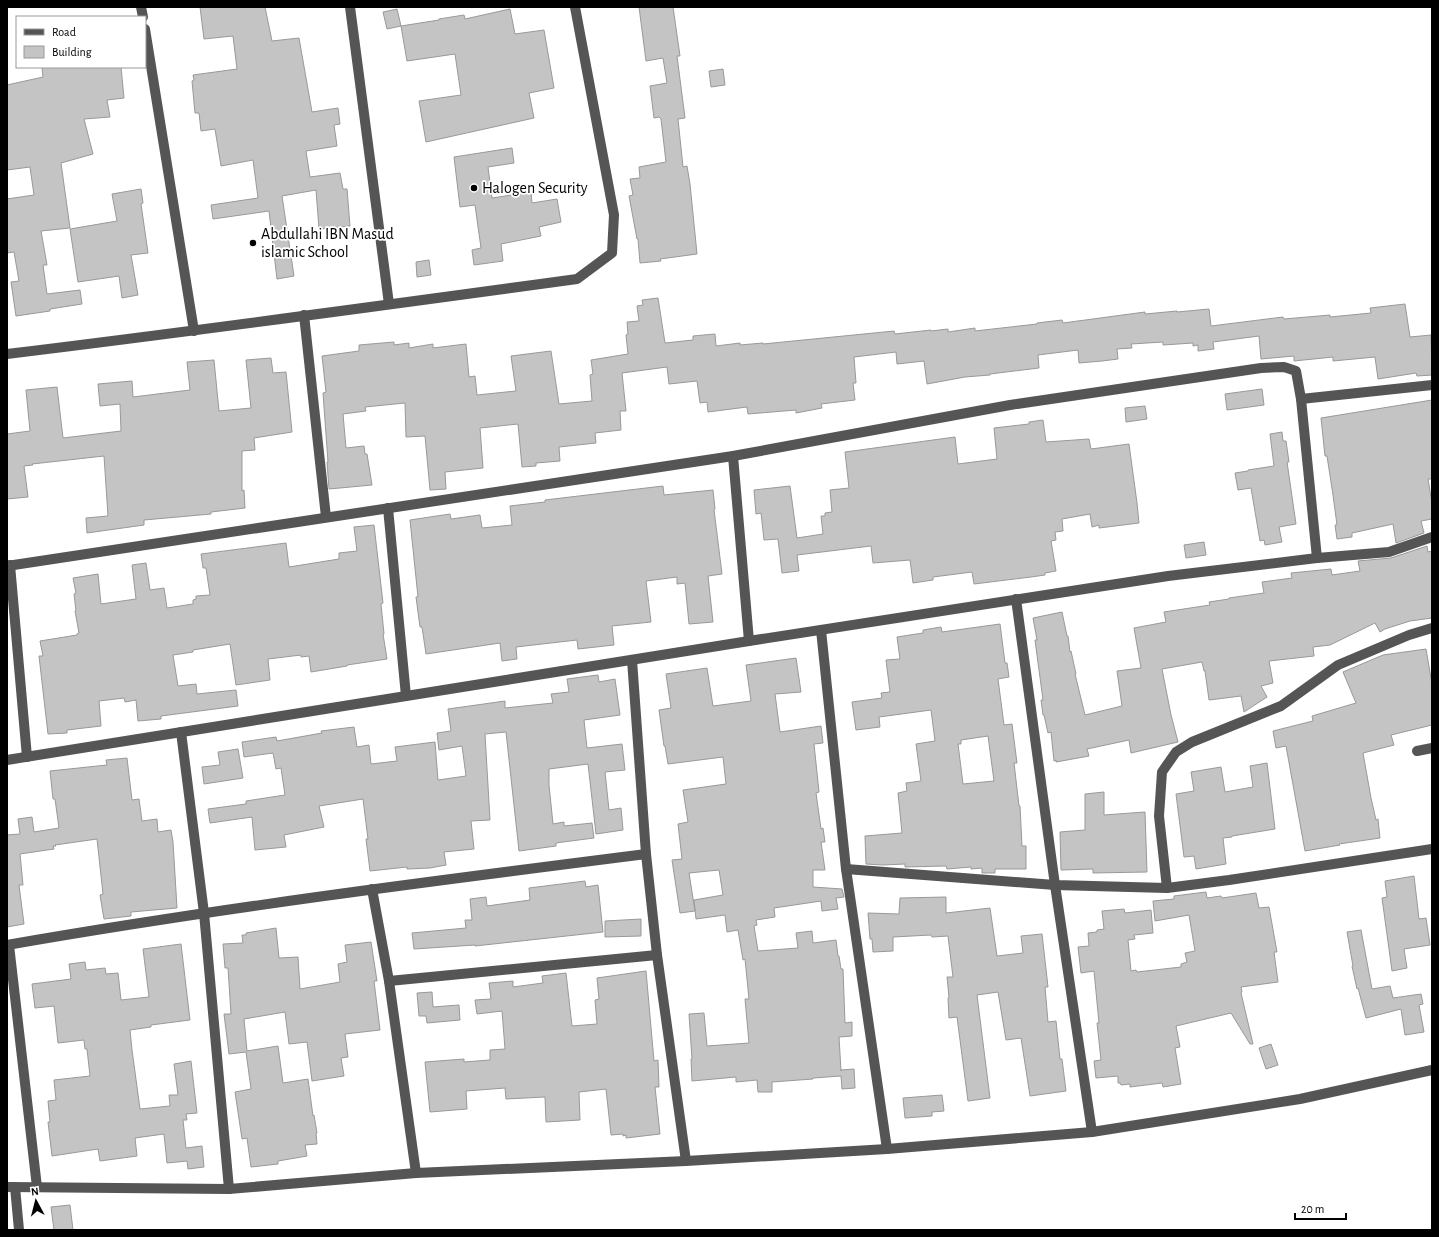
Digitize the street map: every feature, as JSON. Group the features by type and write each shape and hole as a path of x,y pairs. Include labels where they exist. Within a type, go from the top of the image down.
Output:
{"street":[{"path":"350,7 389,304"},
{"path":"7,354 194,331 577,279 612,253 614,215 575,7"},
{"path":"146,35 194,331"},
{"path":"304,315 326,517"},
{"path":"27,757 9,566 733,456 1010,405 1261,368 1284,367 1296,371 1301,399 1317,558"},
{"path":"1301,399 1432,385"},
{"path":"733,456 749,641"},
{"path":"388,508 406,696"},
{"path":"7,760 749,641 1168,576 1317,558 1389,552 1432,538"},
{"path":"1016,599 1092,1132"},
{"path":"1167,888 1159,816 1162,772 1176,752 1192,742 1280,706 1338,664 1409,635 1432,628"},
{"path":"821,630 846,869 887,1149"},
{"path":"632,660 646,854 657,955 686,1161"},
{"path":"181,732 204,913 229,1189"},
{"path":"1417,751 1432,748"},
{"path":"846,869 1056,885 1167,888 1432,849"},
{"path":"37,1187 8,945 204,913 372,889 646,854"},
{"path":"372,889 389,981 416,1173"},
{"path":"389,981 657,955"},
{"path":"19,1230 11,1187 229,1189 416,1173 686,1161 887,1149 1092,1132 1300,1099 1432,1070"}],"building":[{"path":"200,7 265,7 272,41 299,38 312,112 338,108 340,124 334,125 337,146 306,151 310,177 340,173 343,189 347,189 350,226 319,229 316,190 282,196 294,276 277,279 269,211 213,219 211,205 258,198 253,160 221,166 215,129 201,131 199,113 195,113 192,81 194,80 193,75 237,69 233,36 204,39"},
{"path":"639,7 673,7 680,56 677,56 685,118 678,119 683,167 687,166 690,184 697,254 660,259 661,261 640,263 638,239 629,196 633,195 630,179 640,178 639,167 666,162 661,119 659,117 654,118 650,86 667,83 663,58 646,61"},
{"path":"397,9 401,26 387,29 383,12"},
{"path":"510,9 515,34 544,30 554,88 529,93 534,118 426,142 419,101 461,95 455,54 407,61 401,26 464,15 465,19"},
{"path":"42,68 121,68 124,98 107,100 110,117 84,119 93,154 61,163 70,228 41,231 47,265 43,265 47,294 80,290 82,304 16,316 11,282 19,281 14,252 7,253 7,199 34,195 30,167 7,170 7,85 43,77"},
{"path":"723,69 725,85 711,87 709,71"},
{"path":"512,148 514,163 488,167 492,198 531,192 532,203 557,199 561,222 539,227 541,236 501,244 503,261 474,265 472,250 481,248 475,205 460,207 454,157"},
{"path":"141,189 143,203 141,204 148,253 131,255 138,295 122,298 119,276 78,282 70,229 117,221 112,194"},
{"path":"429,260 431,275 417,277 416,262"},
{"path":"658,298 665,343 693,340 693,336 715,334 716,346 740,343 740,345 763,344 894,331 895,334 948,329 948,332 975,328 975,331 1062,320 1063,323 1145,312 1145,314 1209,309 1211,326 1283,317 1284,319 1330,315 1330,317 1371,313 1370,308 1405,304 1410,337 1431,335 1432,375 1417,376 1416,373 1378,379 1375,357 1333,361 1333,357 1294,361 1294,356 1261,359 1259,336 1213,342 1214,349 1198,351 1198,345 1193,346 1193,343 1163,345 1163,342 1131,344 1132,348 1117,349 1118,359 1079,363 1078,350 1038,355 1039,368 965,377 927,384 924,361 897,364 896,352 854,357 856,383 853,383 855,400 821,404 822,408 796,413 796,410 748,414 747,407 708,412 707,402 700,403 697,381 669,384 667,367 622,373 626,411 620,411 621,430 595,433 596,443 559,447 560,461 536,463 536,466 522,467 518,424 480,428 483,468 445,472 446,489 430,490 425,436 406,437 405,403 365,407 366,411 343,414 346,448 364,446 365,454 367,454 372,485 329,489 323,393 326,392 322,356 359,351 359,345 394,342 394,345 409,343 409,348 433,344 433,348 466,344 469,377 475,376 477,395 516,391 511,356 551,351 559,404 592,401 590,375 593,374 591,360 628,354 626,335 628,334 627,322 639,321 637,306 643,305 642,300"},
{"path":"271,358 273,373 286,372 292,432 254,438 255,450 242,451 242,491 244,490 245,508 211,512 211,514 144,520 144,525 87,533 86,518 108,516 104,456 24,466 28,497 7,499 7,434 30,431 26,390 57,387 63,438 121,431 120,404 100,406 98,384 132,381 133,397 190,390 187,362 214,360 219,411 251,408 246,360"},
{"path":"1262,389 1264,405 1227,410 1225,394"},
{"path":"1432,400 1432,479 1428,479 1432,503 1432,519 1421,521 1424,533 1396,543 1393,524 1352,533 1352,537 1337,539 1335,525 1337,525 1327,456 1325,456 1321,418"},
{"path":"1145,406 1147,419 1126,422 1125,408"},
{"path":"1043,420 1046,442 1089,439 1091,449 1129,444 1139,523 1099,528 1099,525 1092,527 1090,514 1062,519 1063,531 1055,532 1056,540 1051,541 1056,571 1045,573 1045,575 974,584 972,572 933,577 933,580 913,583 910,560 873,563 871,546 797,555 799,571 782,573 778,539 764,540 761,513 756,514 754,490 790,486 797,538 823,534 821,516 825,516 825,513 832,512 830,490 849,488 845,452 955,437 958,464 997,459 994,428 1029,424 1029,422"},
{"path":"1282,432 1283,441 1286,441 1289,462 1287,462 1296,524 1279,527 1282,542 1265,545 1264,540 1260,541 1251,488 1238,490 1235,473 1274,466 1270,434"},
{"path":"663,486 664,495 713,490 722,574 708,576 713,622 689,624 685,583 677,584 677,577 646,581 651,622 612,626 614,645 578,649 577,640 516,647 517,659 502,661 500,643 426,654 422,627 420,627 416,597 418,597 410,520 450,514 451,519 480,515 482,528 512,525 510,506 545,502 545,500"},
{"path":"374,525 383,603 381,604 383,634 387,659 311,672 309,656 301,657 301,655 268,659 270,680 236,685 230,644 193,650 193,652 173,655 178,686 196,684 197,694 236,690 238,706 161,716 161,719 138,721 136,700 125,702 124,698 99,701 101,726 67,730 67,733 48,734 39,656 43,656 40,641 77,635 79,633 75,611 74,594 76,593 73,578 98,574 101,604 136,599 132,565 146,563 150,590 164,588 167,608 193,604 193,600 196,599 196,596 210,595 206,568 203,568 201,554 286,543 289,567 339,559 339,553 357,551 354,527"},
{"path":"1204,542 1206,555 1186,558 1184,545"},
{"path":"1427,546 1428,552 1432,551 1432,618 1410,621 1380,632 1375,623 1330,645 1313,647 1314,656 1269,661 1273,683 1261,686 1267,697 1244,712 1241,696 1209,700 1205,671 1202,662 1162,669 1178,742 1131,753 1129,740 1087,749 1089,756 1056,762 1056,760 1054,761 1051,732 1048,733 1043,715 1041,700 1043,700 1035,640 1037,640 1033,618 1062,612 1085,715 1122,706 1117,671 1141,668 1134,628 1166,622 1164,612 1210,605 1209,602 1264,593 1262,582 1292,578 1291,573 1331,569 1332,575 1360,571 1358,561 1391,558"},
{"path":"1000,624 1005,663 1007,663 1009,677 998,679 1004,725 1012,724 1017,763 1014,763 1020,806 1022,846 1026,846 1026,869 995,869 995,873 982,873 982,868 971,869 971,867 947,869 946,866 905,867 905,864 866,864 865,836 902,833 898,793 907,791 906,783 921,781 916,744 935,741 931,710 879,717 880,727 856,730 852,702 882,698 881,693 890,692 886,660 900,659 897,637 923,633 923,630 941,627 942,632","holes":["988,736 994,781 963,784 958,744 961,744 961,740"]},
{"path":"1426,649 1432,684 1432,725 1391,735 1394,745 1363,753 1376,820 1378,819 1380,838 1305,851 1286,746 1276,748 1273,731 1313,721 1312,716 1356,703 1343,672 1383,655"},
{"path":"796,658 801,692 775,694 780,732 821,726 823,743 814,744 819,792 816,793 821,829 823,828 825,842 821,842 825,870 813,870 813,887 842,889 844,897 836,898 838,909 822,911 821,901 774,908 775,917 756,920 757,925 754,926 758,951 798,948 796,933 812,931 813,943 836,940 841,969 843,969 845,1023 852,1022 852,1036 839,1037 841,1071 854,1069 855,1088 842,1089 841,1076 772,1082 772,1092 758,1092 757,1080 736,1082 736,1077 692,1081 689,1014 704,1013 707,1046 749,1043 745,999 749,999 745,959 743,960 738,930 727,932 725,915 696,919 694,900 723,895 719,870 689,873 695,911 680,913 672,860 682,859 678,824 688,822 683,790 726,784 723,757 668,764 659,710 671,708 666,674 707,668 713,706 751,701 746,665"},
{"path":"598,675 599,682 615,679 620,715 584,720 587,748 622,744 625,770 605,772 609,810 621,808 623,830 596,834 588,764 549,769 553,824 564,822 564,826 592,823 594,838 556,843 556,846 519,851 506,732 485,734 490,820 471,821 474,849 444,852 446,865 430,868 407,869 407,867 370,871 363,799 319,806 324,827 284,835 286,847 255,850 252,817 210,823 208,809 246,804 246,801 285,795 281,768 276,769 273,753 244,757 242,742 276,737 277,741 322,733 321,731 354,727 357,747 369,745 371,764 397,761 395,747 435,742 438,780 466,776 462,746 439,750 437,733 451,731 448,709 505,701 505,708 553,703 551,694 569,692 567,679"},
{"path":"238,749 243,778 204,784 202,767 220,765 218,752"},
{"path":"127,758 132,800 139,799 142,821 157,819 158,832 171,830 177,908 131,912 131,916 104,919 100,895 103,894 97,839 55,845 56,846 53,846 54,849 20,854 23,885 19,885 24,924 7,927 7,835 20,834 18,819 32,817 34,832 59,828 55,799 53,799 50,771 107,765 106,760"},
{"path":"1267,763 1275,829 1223,838 1226,864 1196,869 1194,856 1184,857 1176,794 1194,791 1191,772 1221,767 1225,792 1253,787 1250,766"},
{"path":"1104,792 1104,815 1145,812 1147,872 1093,873 1093,869 1061,870 1060,832 1085,830 1085,794"},
{"path":"1414,876 1419,919 1426,918 1430,945 1404,949 1407,968 1392,971 1382,898 1387,897 1385,881"},
{"path":"585,881 586,887 598,885 603,932 475,946 414,949 412,933 466,928 465,920 472,920 470,899 486,897 487,906 530,900 529,888"},
{"path":"1206,892 1207,898 1221,896 1222,898 1256,893 1259,908 1269,907 1277,952 1274,952 1278,982 1241,987 1241,993 1253,1044 1250,1044 1231,1013 1176,1026 1180,1047 1175,1048 1181,1084 1163,1087 1162,1083 1130,1087 1130,1084 1121,1085 1118,1083 1118,1076 1096,1078 1094,1061 1101,1060 1094,971 1081,973 1078,947 1089,946 1088,933 1097,932 1097,930 1104,929 1102,911 1124,909 1125,913 1151,910 1153,933 1134,935 1135,939 1128,940 1131,971 1136,970 1137,972 1181,967 1181,964 1187,962 1185,953 1195,951 1189,915 1155,921 1153,901 1174,899 1174,896"},
{"path":"946,897 946,913 990,908 997,956 1023,953 1021,936 1042,934 1048,987 1045,987 1048,1022 1056,1021 1060,1059 1062,1059 1066,1091 1030,1096 1021,1038 1006,1040 998,992 977,995 990,1098 968,1101 957,1017 949,1018 947,977 953,977 948,936 932,937 931,935 893,937 893,951 873,952 872,939 870,939 868,913 899,914 900,898"},
{"path":"641,919 641,936 605,937 605,921"},
{"path":"276,928 279,958 298,957 300,989 340,982 338,964 347,962 345,945 371,942 377,981 374,981 380,1030 345,1034 348,1057 341,1058 344,1076 312,1081 307,1042 289,1044 285,1012 244,1019 247,1051 278,1046 283,1083 308,1079 317,1133 317,1144 305,1145 307,1156 278,1161 278,1164 251,1167 247,1138 242,1139 235,1092 251,1089 246,1052 229,1054 224,1014 231,1014 228,968 225,968 223,944 243,943 242,935 246,935 246,933"},
{"path":"1361,930 1372,989 1390,986 1393,998 1421,994 1423,1004 1419,1005 1424,1032 1405,1035 1401,1009 1366,1018 1358,988 1357,989 1347,932"},
{"path":"181,944 190,1020 151,1025 151,1027 130,1030 132,1050 140,1109 170,1106 169,1095 178,1095 174,1064 191,1061 197,1113 186,1114 187,1120 183,1120 186,1148 202,1146 204,1167 188,1169 187,1161 167,1163 164,1134 135,1138 137,1156 100,1161 98,1149 52,1156 48,1122 50,1122 48,1101 56,1100 54,1080 90,1076 87,1049 85,1049 84,1040 58,1043 54,1006 35,1008 32,984 71,979 69,964 85,962 86,970 105,968 106,974 118,973 121,1000 149,997 143,949"},
{"path":"646,971 654,1061 658,1060 659,1087 655,1087 660,1134 626,1138 626,1135 623,1136 623,1134 611,1135 606,1089 579,1092 580,1120 546,1122 545,1097 506,1099 505,1088 466,1091 467,1109 430,1112 425,1062 464,1059 464,1062 490,1060 490,1050 505,1049 502,1011 477,1014 475,1000 491,999 489,983 513,981 513,987 543,983 542,976 566,973 572,1026 597,1024 595,1000 599,999 597,978"},
{"path":"432,992 433,1007 459,1005 460,1020 427,1023 426,1016 419,1016 417,993"},
{"path":"1271,1044 1278,1065 1266,1069 1259,1048"},
{"path":"942,1095 944,1111 932,1112 932,1116 905,1118 903,1098"},
{"path":"70,1205 73,1230 54,1230 51,1207"}],"place":[{"name":"Halogen Security","path":"474,188"},
{"name":"Abdullahi IBN Masud islamic School","path":"253,243"}]}
